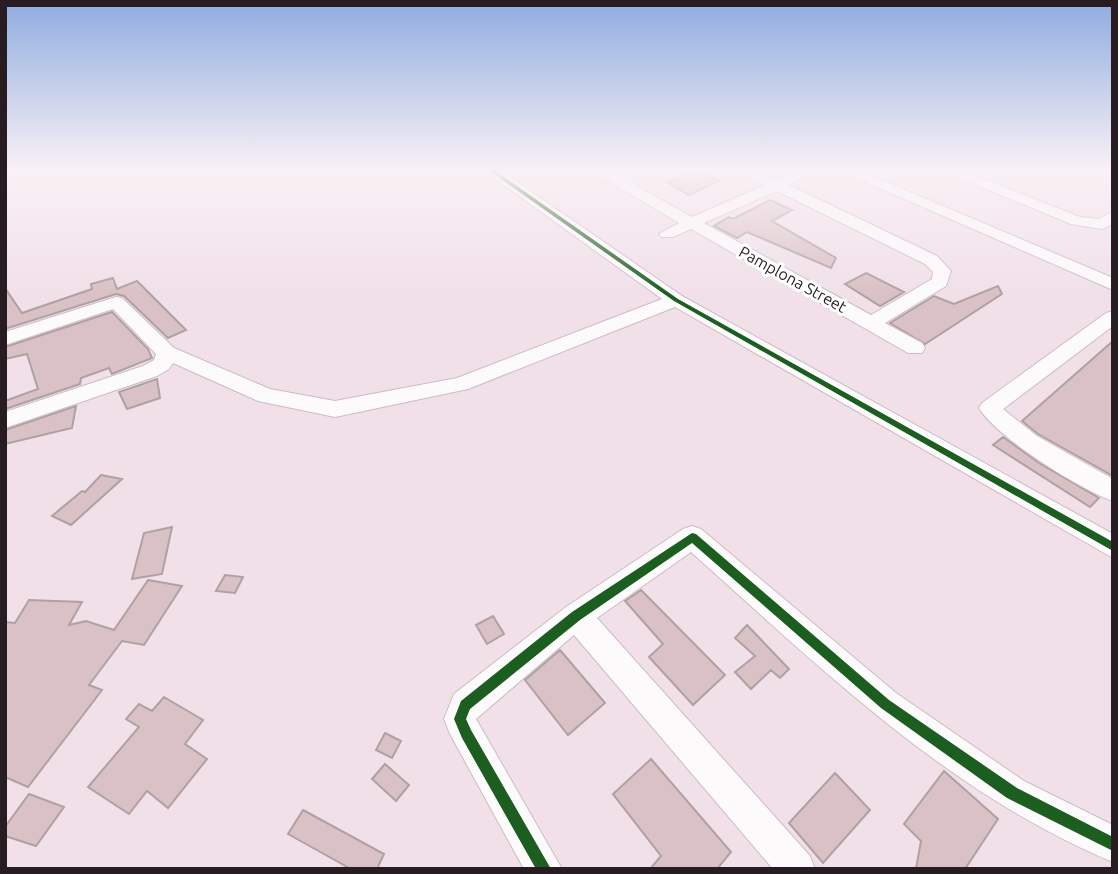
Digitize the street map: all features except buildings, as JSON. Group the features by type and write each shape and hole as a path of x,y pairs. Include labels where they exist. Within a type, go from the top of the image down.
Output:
{"street":[{"path":"548,211 676,300 1113,547"},
{"name":"Pamplona Street","path":"668,211 915,348"},
{"path":"667,234 724,211"},
{"path":"831,211 931,260 942,271 940,282 872,323"},
{"path":"940,211 1113,285"},
{"path":"1051,211 1077,221 1102,224 1113,216"},
{"path":"5,339 116,302 167,353 266,396 335,408 461,384 676,300"},
{"path":"1113,317 990,408 997,419 1113,491"},
{"path":"5,420 150,371 162,364 167,353"},
{"path":"544,869 460,719 465,705 576,616 692,537 885,704 1012,793 1113,844"},
{"path":"576,616 797,869"}],"cycle path":[{"path":"548,211 676,300 1113,547"},
{"path":"544,869 466,734 460,719 465,705 576,616 692,537 885,704 1012,793 1113,844"}]}
